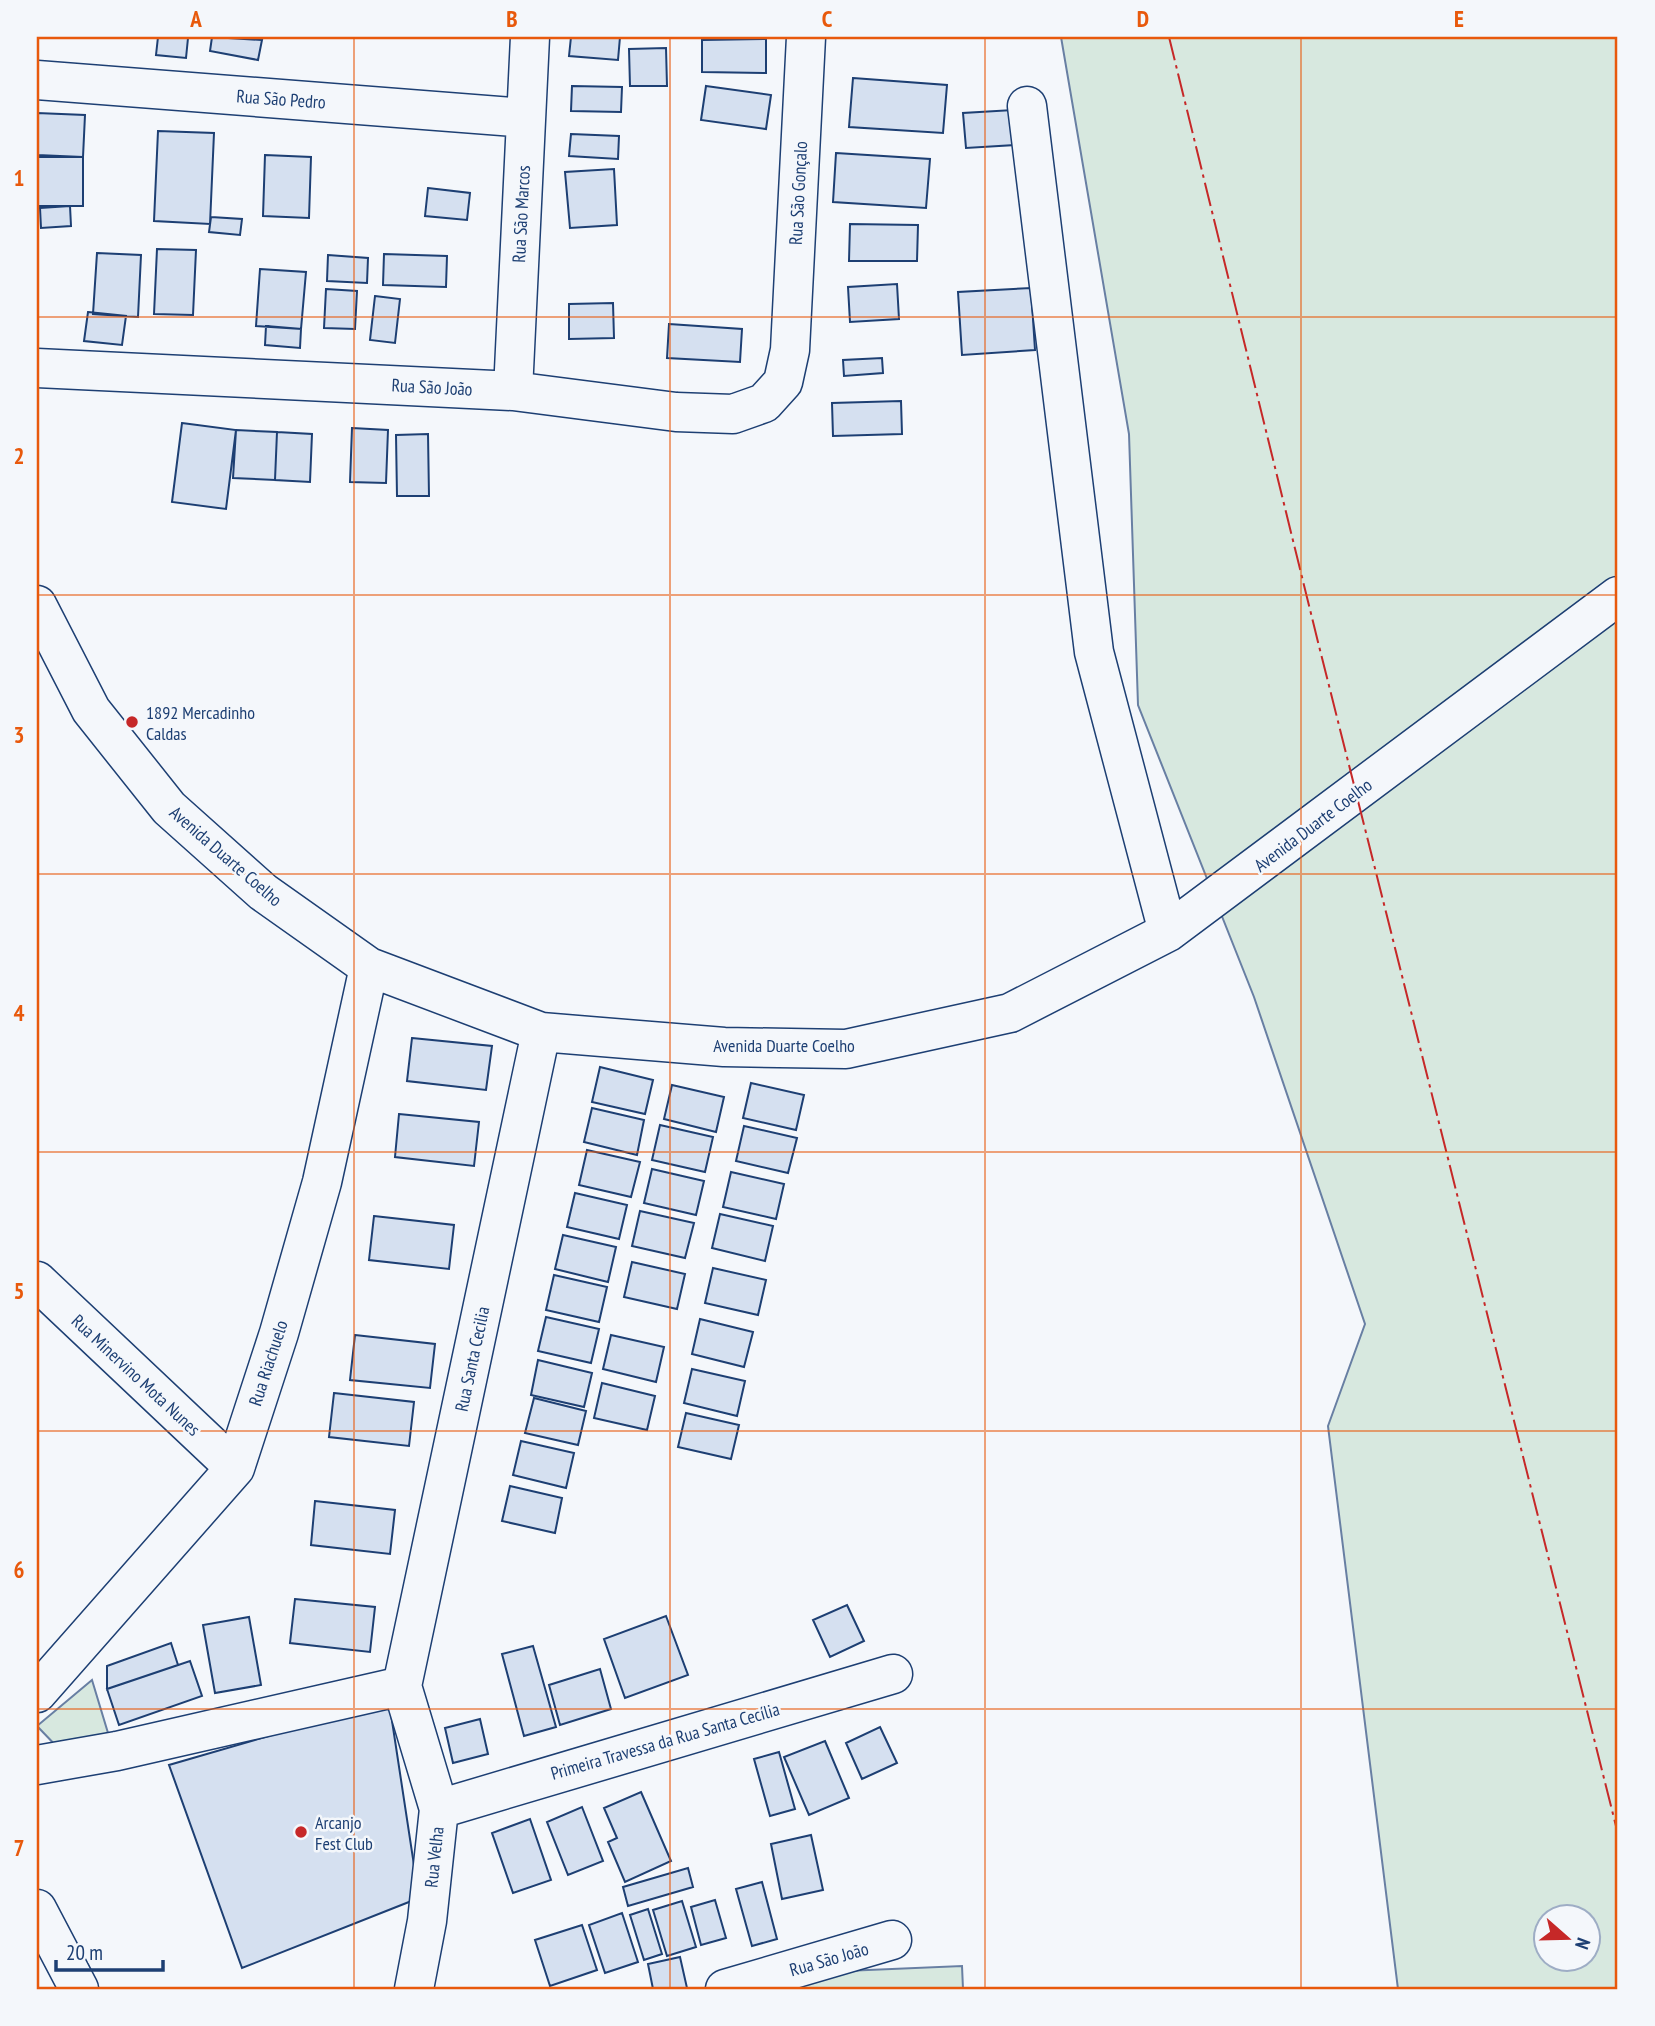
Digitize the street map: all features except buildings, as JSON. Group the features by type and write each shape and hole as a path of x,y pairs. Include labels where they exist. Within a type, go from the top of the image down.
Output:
{"street":[{"name":"Rua São Marcos","path":"513,391 530,37"},
{"name":"Rua São Gonçalo","path":"790,350 806,37"},
{"name":"Rua São Pedro","path":"37,80 526,118"},
{"path":"1027,106 1094,652 1168,932"},
{"name":"Rua São João","path":"37,368 513,391 676,412 733,414 764,403 783,382 790,350"},
{"name":"Avenida Duarte Coelho","path":"37,605 91,710 169,807 263,892 369,967 541,1032 724,1047 846,1049 1010,1013 1168,932 1618,596"},
{"name":"Rua Riachuelo","path":"37,1693 235,1468 279,1334 322,1182 369,967"},
{"name":"Rua Santa Cecilia","path":"402,1686 541,1032"},
{"name":"Rua Minervino Mota Nunes","path":"37,1281 235,1468"},
{"name":"Primeira Travessa da Rua Santa Cecília","path":"439,1809 892,1674"},
{"path":"37,1765 117,1751 402,1686"},
{"name":"Rua Velha","path":"402,1686 439,1809 427,1921 414,1989"},
{"path":"37,1909 79,1989"},
{"name":"Rua São João","path":"725,1989 892,1940"}],"shaded area":[{"path":"1061,37 1618,37 1618,1989 1398,1989 1328,1426 1365,1324 1254,997 1138,705 1129,434"},
{"path":"92,1680 108,1733 62,1752 37,1726"},
{"path":"962,1966 963,1989 767,1989 821,1972"}],"power":[{"path":"1169,37 1317,638 1618,1834"}],"place":[{"name":"1892 Mercadinho Caldas","path":"132,722"},
{"name":"Arcanjo Fest Club","path":"301,1832"}]}
